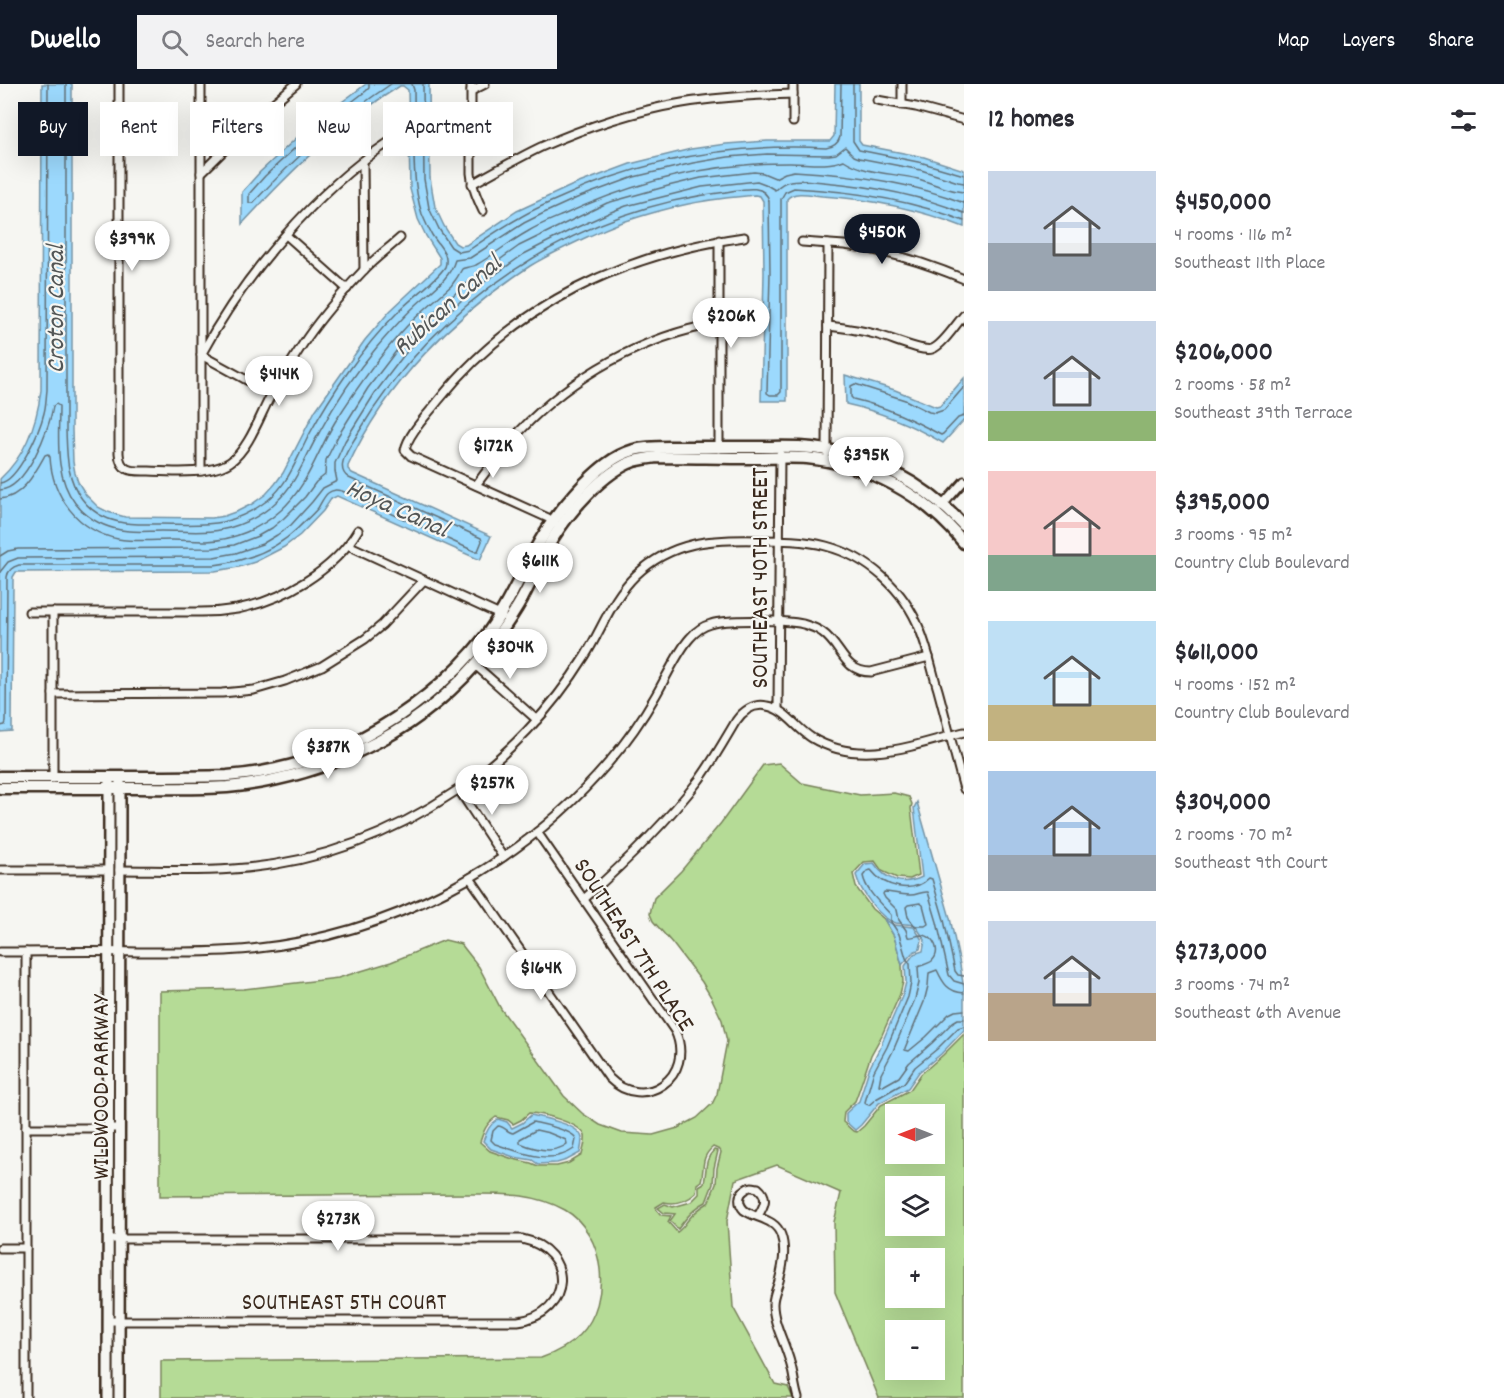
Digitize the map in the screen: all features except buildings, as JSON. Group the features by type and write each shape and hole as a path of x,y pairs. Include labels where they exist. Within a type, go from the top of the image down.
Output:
{"main road":[{"path":"0,777 53,782 114,782 243,774 280,768 322,755 361,739 421,701 471,662 484,638 505,617 537,545 557,524 574,495 607,463 641,449 655,447 719,452 780,452 810,448 827,456 859,458 916,485 939,509 964,543"},
{"path":"939,509 964,526"},
{"path":"0,788 53,782"}],"street":[{"path":"119,84 119,457 126,469 132,471 201,471 222,466 238,455 244,448 272,394 308,337 364,270 400,238"},
{"path":"201,84 201,471"},
{"path":"282,84 282,96"},
{"path":"201,173 266,109 296,84"},
{"path":"483,211 472,184 470,166 471,87 485,84"},
{"path":"793,84 793,122"},
{"path":"902,84 902,105"},
{"path":"472,184 540,148 620,118 703,100 793,94"},
{"path":"876,100 964,120"},
{"path":"201,355 214,331 242,290 286,236 315,204 383,146"},
{"path":"363,161 364,270"},
{"path":"286,236 347,289"},
{"path":"557,524 411,456 405,450 406,445 450,386 486,350 521,322 577,287 623,266 661,253 744,237"},
{"path":"719,240 719,452"},
{"path":"802,242 856,247 903,257 964,279"},
{"path":"827,456 828,244"},
{"path":"828,326 859,330 921,349 932,349 964,315"},
{"path":"476,485 521,430 564,391 590,373 648,344 719,323"},
{"path":"201,355 272,394"},
{"name":"SOUTHEAST 40TH STREET","path":"778,709 780,452"},
{"path":"939,509 964,481"},
{"path":"29,612 201,612 238,609 264,601 299,585 330,562 348,545 358,530"},
{"path":"0,870 237,869 265,866 310,857 351,845 399,825 459,789 498,758 537,720 575,671 619,595 635,576 673,550 705,542 726,540 779,541 834,548 862,561 898,592 921,632 964,789"},
{"path":"348,545 505,617"},
{"path":"53,694 222,693 254,690 285,681 322,666 365,639 388,620 424,580"},
{"path":"53,612 53,782"},
{"path":"0,952 227,951 275,946 338,934 388,917 436,896 503,857 566,807 609,762 628,738 655,697 687,640 709,624 718,622 801,623 830,639 847,662 862,672 871,672 929,657"},
{"path":"471,662 537,720"},
{"path":"584,899 636,852 679,805 705,771 740,716 751,707 766,705 778,709 813,739 828,746 853,752 887,752 964,732"},
{"name":"WILDWOOD PARKWAY","path":"114,782 119,870 119,1398"},
{"name":"WILDWOOD PARKWAY","path":"108,1398 109,870 114,782"},
{"path":"459,789 503,857"},
{"name":"SOUTHEAST 7TH PLACE","path":"470,878 609,1078 620,1087 634,1092 658,1088 671,1078 678,1065 681,1047 679,1039 537,832"},
{"path":"26,952 26,1398"},
{"path":"26,1128 119,1128"},
{"path":"758,1216 770,1222 781,1233 784,1244 781,1274 774,1299 774,1315 791,1365 798,1398"},
{"path":"109,1239 119,1239"},
{"name":"SOUTHEAST 5TH COURT","path":"108,1321 519,1321 538,1316 550,1307 559,1292 560,1283 560,1274 553,1256 539,1245 522,1239 119,1239"},
{"path":"0,1248 26,1248"}],"green space":[{"path":"779,763 802,783 860,795 894,793 909,797 912,804 919,875 910,879 897,878 882,871 875,861 864,862 853,874 856,887 872,909 884,919 894,936 902,965 903,982 900,994 871,1055 855,1101 844,1112 843,1122 857,1132 881,1105 910,1090 921,1074 964,1034 964,1398 879,1398 835,1292 834,1222 841,1193 777,1165 735,1180 727,1221 733,1307 775,1384 788,1387 793,1398 161,1398 161,1361 541,1358 571,1343 590,1321 597,1304 600,1268 589,1234 578,1221 554,1204 531,1197 483,1194 160,1196 160,991 244,989 338,978 391,962 445,940 461,944 479,967 501,1009 564,1096 583,1114 600,1125 622,1133 653,1135 678,1128 697,1118 712,1104 717,1094 727,1041 722,1020 702,982 653,921 650,914 654,898 681,871 721,823 763,765","holes":["529,1113 551,1117 576,1127 585,1136 582,1155 569,1163 557,1166 538,1166 490,1151 480,1142 486,1128 496,1117 513,1124","713,1147 721,1152 716,1184 708,1203 677,1232 668,1222 671,1216 661,1215 656,1207 664,1202 681,1202 696,1193 709,1151"]},
{"path":"714,1150 718,1151 713,1184 706,1202 690,1214 678,1229 670,1221 675,1214 664,1213 658,1208 665,1204 673,1207 691,1202 699,1194 699,1186 704,1183 707,1161"}],"water":[{"path":"42,84 72,84 72,102 42,102"},
{"path":"366,84 429,84 429,102 408,102 408,90 400,86 371,105 371,102 342,102"},
{"path":"835,84 859,84 859,141 862,145 924,157 964,170 964,227 912,210 876,202 803,194 790,196 787,199 787,401 761,401 764,273 763,201 760,196 711,200 624,222 587,237 530,266 449,329 402,379 364,436 348,466 352,473 491,536 480,560 337,496 331,499 300,535 284,547 255,562 239,567 215,571 16,572 13,577 12,731 0,732 0,479 17,460 29,438 37,414 41,390 42,156 72,156 72,430 75,473 86,495 98,507 125,517 212,518 224,516 252,504 275,484 315,411 365,340 390,311 440,264 440,258 418,219 410,189 409,156 430,156 430,178 435,207 444,226 455,243 460,246 466,245 517,211 571,186 630,164 691,149 726,144 767,141 830,141 834,136"},
{"path":"296,138 296,156 309,156 242,224 242,192 277,156 284,156 284,150"},
{"path":"845,375 895,390 936,407 940,406 964,378 964,420 943,443 896,420 846,404"},
{"path":"917,802 950,918 960,965 964,989 964,1030 941,1054 919,1072 908,1088 879,1103 855,1130 846,1122 846,1113 859,1101 869,1069 903,994 906,982 905,966 914,954 923,951 925,940 915,925 896,923 883,916 866,896 856,875 865,864 874,863 884,874 895,880 908,881 922,877 914,808"},
{"path":"884,919 894,925 914,927 922,940 920,949 913,952 902,965 894,936"},
{"path":"531,1115 561,1122 575,1129 582,1139 580,1153 557,1163 538,1164 532,1160 491,1149 483,1141 490,1126 498,1119 507,1122 512,1128"}],"water label":[{"name":"Rubican Canal","path":"446,304"},
{"name":"Croton Canal","path":"54,309"},
{"name":"Hoya Canal","path":"398,507"}]}
